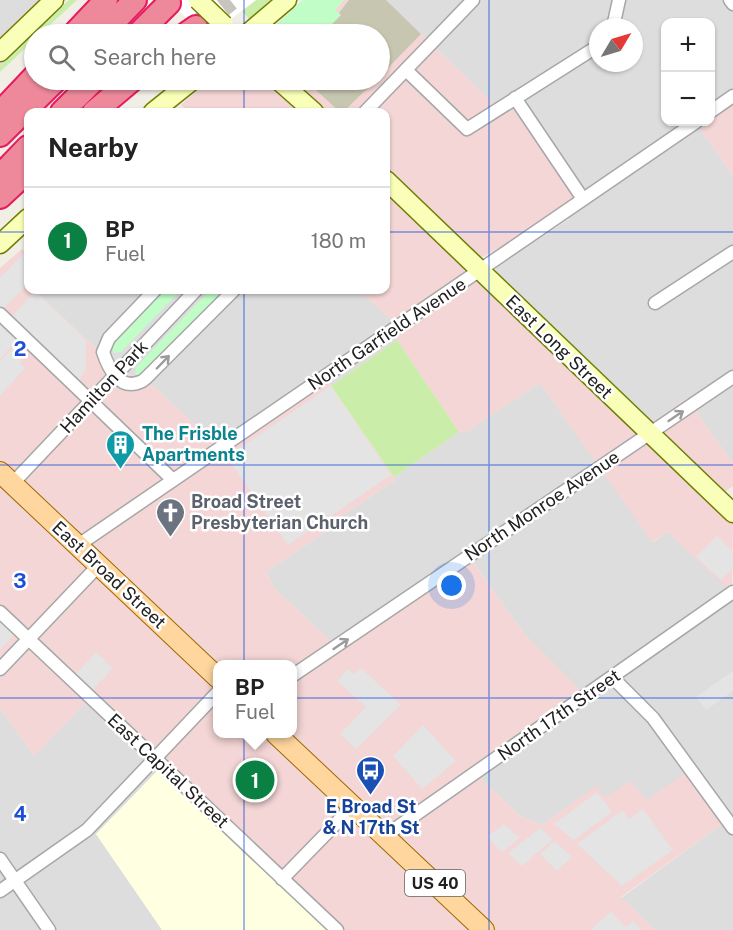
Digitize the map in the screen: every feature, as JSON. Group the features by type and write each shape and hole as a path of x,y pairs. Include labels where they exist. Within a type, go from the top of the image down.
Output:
{"highway":[{"path":"83,24 106,0"},
{"path":"112,24 135,0"},
{"path":"148,24 169,3"},
{"path":"0,113 24,87"},
{"path":"27,108 46,90"},
{"path":"66,108 84,90"},
{"path":"99,108 120,90"},
{"path":"0,135 24,111"},
{"path":"0,176 24,151"},
{"path":"0,197 24,175"}],"main road":[{"name":"East Broad Street","path":"6,478 213,673"},
{"name":"US 40","path":"280,738 484,930"}],"street":[{"path":"29,24 54,0"},
{"path":"198,0 223,24"},
{"path":"259,24 287,0"},
{"path":"390,86 473,0"},
{"path":"615,18 619,0"},
{"path":"730,0 733,4"},
{"path":"0,52 24,29"},
{"path":"406,70 467,129 589,52"},
{"path":"158,108 180,90"},
{"path":"289,90 310,108"},
{"path":"369,108 386,90"},
{"path":"715,109 733,96"},
{"path":"515,98 583,199"},
{"name":"North Garfield Avenue","path":"77,546 690,126"},
{"name":"East Long Street","path":"390,184 733,513"},
{"path":"0,244 24,222"},
{"path":"655,303 733,252"},
{"path":"151,294 109,338 104,352 114,376 128,384 139,383 152,374 230,294"},
{"name":"Hamilton Park","path":"6,478 91,401 191,294"},
{"path":"0,314 173,480"},
{"name":"North Monroe Avenue","path":"297,673 733,377"},
{"path":"0,669 98,566"},
{"name":"North 17th Street","path":"385,836 733,592"},
{"name":"East Capital Street","path":"0,612 337,930"},
{"path":"613,678 653,718 733,828"},
{"path":"0,891 87,830 213,697"},
{"path":"282,879 353,806"},
{"path":"0,859 49,930"}],"shaded area":[{"path":"0,0 60,0 65,5 45,24 24,24 24,43 0,66"},
{"path":"344,0 386,0 499,109 518,97 585,197 477,260 650,424 687,398 733,464 733,486 718,497 733,512 732,593 668,532 652,542 540,383 469,430 459,432 397,340 395,323 363,294 390,294 390,108 184,108 181,105 197,90 390,90 390,24 331,24 340,15 335,10"},
{"path":"349,0 386,0 421,34 390,66 390,24 331,24 340,15 339,13"},
{"path":"386,0 733,0 733,97 715,110 715,18 661,18 661,126 698,126 733,176 733,464 687,398 650,424 494,277 496,267 569,219 499,109"},
{"path":"316,90 366,90 347,108 336,108"},
{"path":"733,97 733,176 698,126 715,126 715,110"},
{"path":"22,249 24,251 24,294 39,294 118,369 150,383 220,448 324,377 396,480 334,521 331,528 266,572 274,588 335,645 468,555 524,634 585,695 580,708 533,740 525,734 475,773 520,816 542,825 596,786 605,797 631,781 647,800 692,768 729,819 621,897 655,930 327,930 158,770 156,757 92,696 34,756 0,708 0,268"},
{"path":"23,254 24,288 3,309 0,306 0,278"},
{"path":"32,294 38,294 86,340 86,369 80,380 12,316"},
{"path":"39,294 363,294 395,323 397,340 331,386 324,377 220,448 151,384 118,369"},
{"path":"0,320 19,337 0,359"},
{"path":"15,345 24,354 20,363 25,368 0,396 0,361"},
{"path":"540,383 653,542 668,532 733,592 733,930 655,930 621,898 729,819 647,800 605,798 596,787 542,825 520,816 475,773 525,734 534,740 579,708 585,695 524,634 469,556 335,645 274,588 266,572 331,528 334,521 396,480 394,477 459,432 469,430"},
{"path":"330,386 391,475 288,545 227,457"},
{"path":"717,536 733,552 733,569 721,580 696,557"},
{"path":"0,619 15,633 0,650"},
{"path":"96,652 113,668 92,691 75,675"},
{"path":"361,668 401,705 356,749 340,734 366,707 337,681 348,669 354,674"},
{"path":"733,671 733,691 706,710 696,697"},
{"path":"92,695 156,757 158,770 96,834 162,930 0,930 0,708 34,756"},
{"path":"423,725 456,761 422,789 393,756"},
{"path":"158,770 327,930 162,930 96,834"},
{"path":"597,792 612,812 574,840 554,824"},
{"path":"643,809 673,850 622,886 577,844 623,810 629,819"},
{"path":"504,824 520,838 502,852 487,837"},
{"path":"540,828 553,839 522,866 508,853"},
{"path":"554,841 572,857 557,871 540,854"},
{"path":"611,912 626,927 633,921 642,930 590,930"}],"green space":[{"path":"69,0 77,0 51,24 44,24"},
{"path":"256,0 271,0 249,19 242,11"},
{"path":"303,0 344,0 335,10 341,15 332,24 277,24"},
{"path":"24,43 24,49 0,72 0,66"},
{"path":"161,294 177,294 121,352 114,353 112,349"},
{"path":"206,294 222,294 146,373 140,376 135,374 136,367"},
{"path":"397,340 459,432 394,477 331,386"}],"pier":[{"path":"167,0 256,0 225,24 192,24"}],"tunnel":[{"path":"200,24 230,0"}],"place":[{"name":"The Frisble Apartments","path":"121,470"},
{"name":"Broad Street Presbyterian Church","path":"170,538"},
{"name":"BP","path":"255,780"},
{"name":"E Broad St & N 17th St","path":"371,796"}]}
